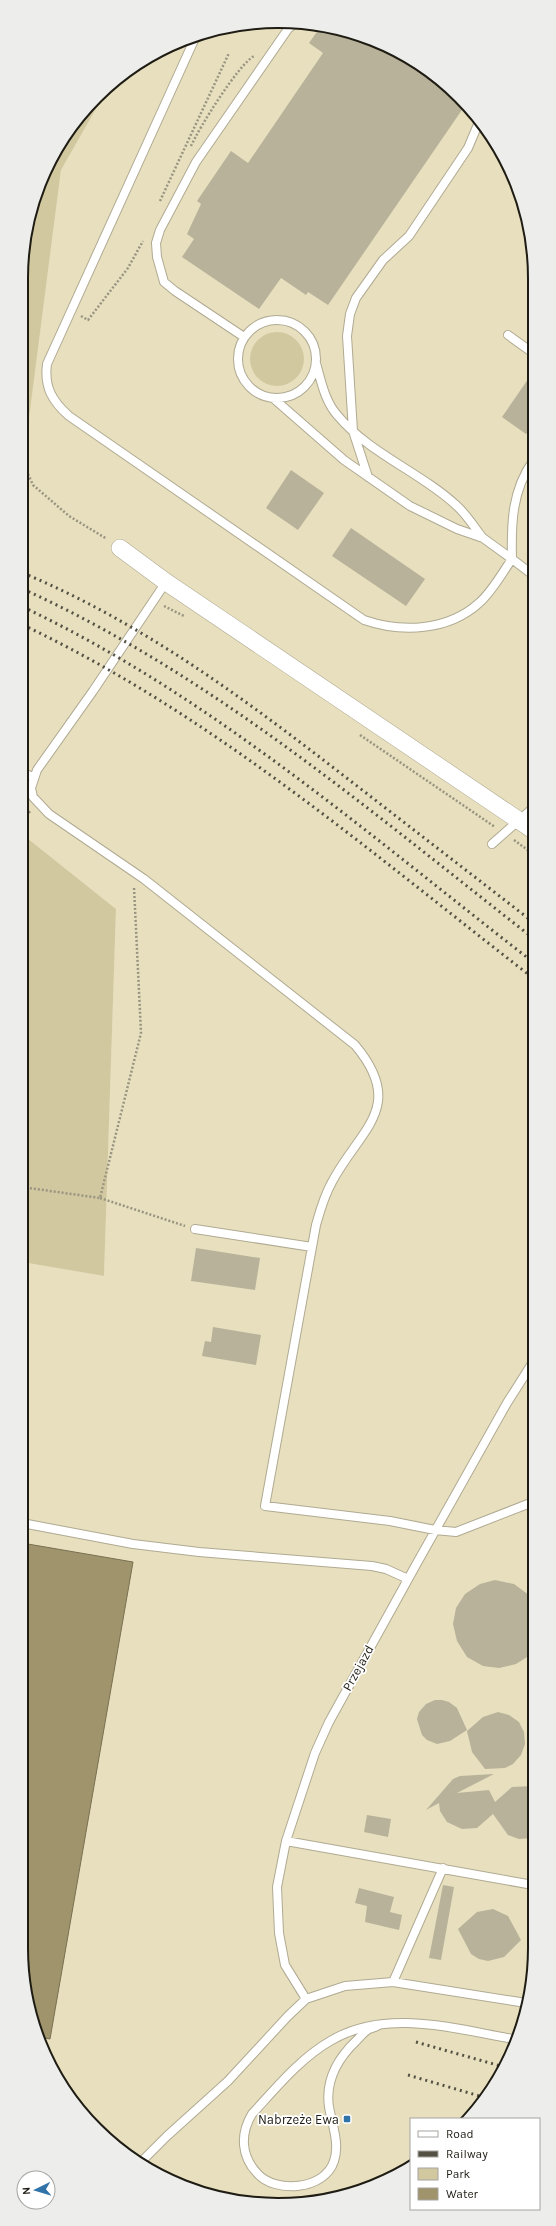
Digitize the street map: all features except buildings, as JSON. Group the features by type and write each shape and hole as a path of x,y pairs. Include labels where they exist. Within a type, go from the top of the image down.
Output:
{"street":[{"path":"120,548 166,582 527,825"}],"lane":[{"path":"244,338 164,282 157,257 156,243 160,230 196,162 286,29"},
{"path":"193,43 47,364 47,386 56,404 69,416 364,620 377,624 403,628 434,626 448,622 481,602 512,559 513,519 516,495 521,479 528,468"},
{"path":"368,477 353,431 347,336 350,314 356,298 383,260 402,244 413,230 468,148 476,126"},
{"path":"280,320 293,323 303,330 311,339 316,351 316,363 313,375 307,385 297,393 286,398 273,398 262,395 250,388 242,376 238,364 239,350 244,338 254,328 266,321 280,320"},
{"path":"508,335 528,349"},
{"path":"316,363 328,402 337,416 353,431 458,507 483,538"},
{"path":"273,398 344,460 410,506 430,517 483,538 528,571"},
{"path":"166,582 33,777 31,788 33,797 49,814 134,872 355,1045 366,1059 374,1073 378,1089 378,1103 374,1118 362,1139 332,1182 316,1225 265,1506 390,1521 435,1530 456,1532 528,1504"},
{"path":"28,775 33,777"},
{"path":"492,844 506,834 527,825"},
{"path":"195,1229 312,1247"},
{"name":"Przejazd","path":"306,1999 285,1965 279,1933 277,1887 286,1841 315,1754 328,1722 506,1403 528,1370"},
{"path":"28,1524 134,1544 199,1552 372,1566 408,1579"},
{"path":"286,1841 528,1884"},
{"path":"393,1982 400,1961 443,1868"},
{"path":"144,2159 167,2136 228,2081 288,2016 306,1999 345,1986 393,1982 522,2002"},
{"path":"379,2025 368,2029 355,2042 334,2071 329,2098 336,2151 330,2169 317,2180 298,2186 281,2186 265,2180 251,2166 244,2148 244,2131 252,2114 298,2066 320,2048 343,2034 379,2025 420,2023 511,2039"}],"path":[{"path":"157,208 228,53"},
{"path":"72,310 88,320 128,268 145,237"},
{"path":"28,474 33,485 69,516 120,548"},
{"path":"506,834 528,850"},
{"path":"100,1198 141,1033 134,872"},
{"path":"28,1188 100,1198 195,1229"}],"shaded area":[{"path":"278,28 311,30 358,41 389,54 417,70 455,101 486,139 502,167 515,198 526,245 528,278 528,1948 526,1981 515,2028 502,2059 486,2087 461,2118 410,2118 410,2160 389,2172 358,2185 311,2196 278,2198 245,2196 229,2193 198,2185 153,2165 113,2136 90,2113 61,2073 45,2038 50,2039 133,1563 28,1544 28,1263 104,1276 116,909 28,839 28,426 61,170 99,103 113,90 153,61 198,41 229,33 245,30"}],"green space":[{"path":"99,103 61,170 28,426 28,278 30,245 33,229 41,198 61,153 70,139"},
{"path":"277,332 287,334 296,340 302,349 304,359 302,369 296,378 287,384 277,386 267,384 258,378 252,369 250,359 252,349 258,340 267,334"},
{"path":"28,839 116,909 104,1276 28,1263"}],"water":[{"path":"28,1544 133,1562 50,2039 45,2038 33,1997 30,1981 28,1948"}],"railway":[{"path":"28,575 110,615 152,639 232,692 310,750 528,918"},
{"path":"28,591 92,623 160,662 224,704 288,748 350,794 528,934"},
{"path":"28,610 92,643 159,682 224,725 350,818 528,958"},
{"path":"28,628 92,661 159,700 224,742 349,834 528,974"},
{"path":"416,2042 499,2066"},
{"path":"408,2075 479,2096"}],"place":[{"name":"Nabrzeże Ewa","path":"347,2119"}]}
